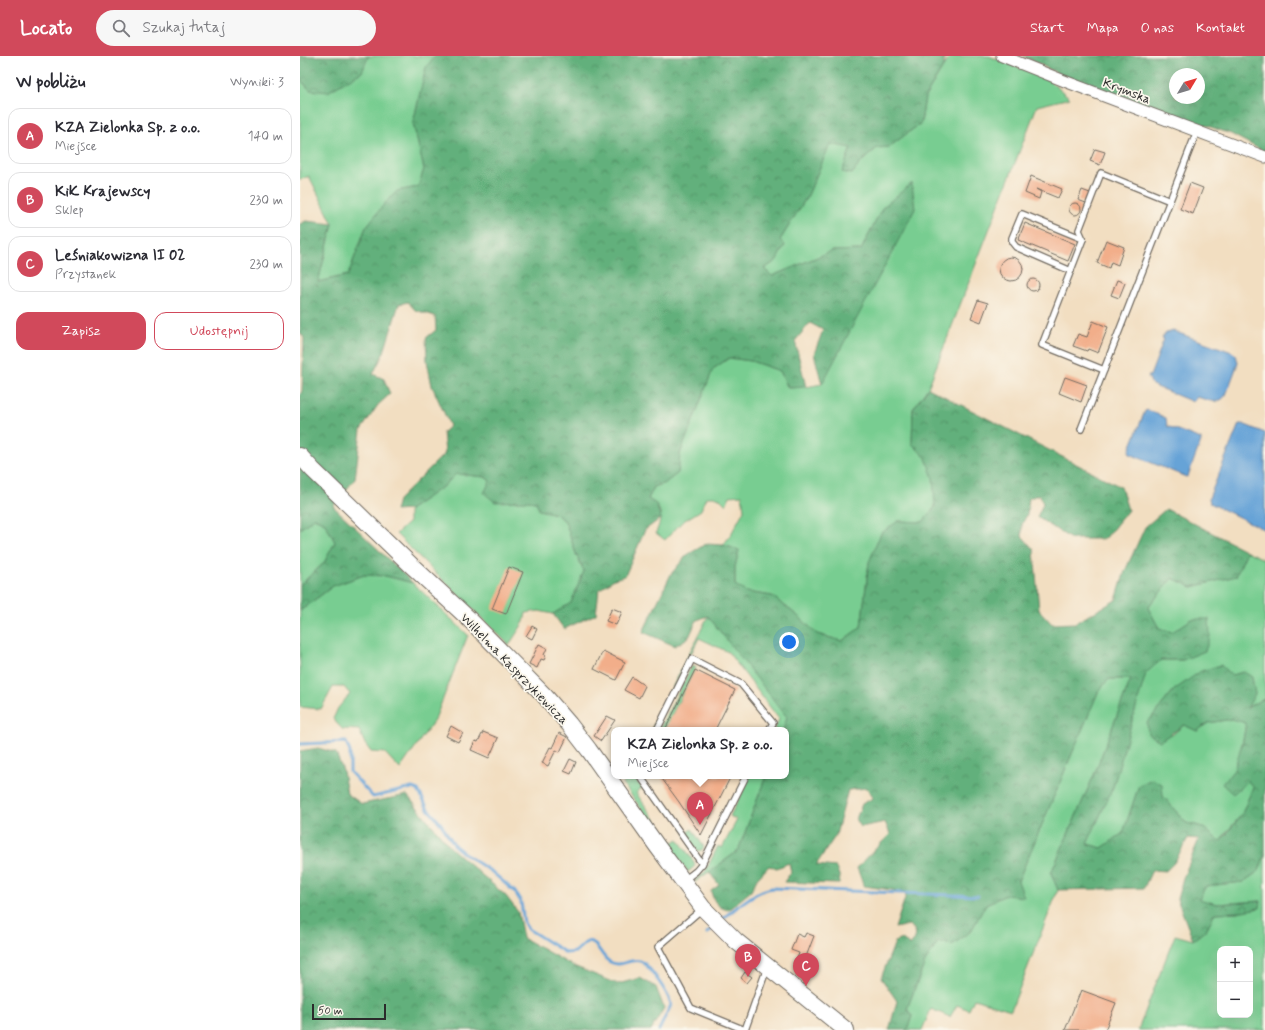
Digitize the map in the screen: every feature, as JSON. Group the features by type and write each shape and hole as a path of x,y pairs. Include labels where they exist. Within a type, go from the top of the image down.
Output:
{"street":[{"name":"Krymska","path":"1002,56 1265,157"},
{"name":"Wilhelma Kasprzykiewicza","path":"300,456 406,560 468,618 544,695 589,750 703,908 736,940 846,1030"}],"lane":[{"path":"1081,429 1197,131"},
{"path":"1104,370 1042,345 1083,239 1079,230 1101,173 1170,201"},
{"path":"1071,271 1016,247 1012,242 1012,238 1022,214 1083,239"},
{"path":"658,727 692,659 741,684 773,723 771,727"},
{"path":"642,779 702,864"},
{"path":"683,881 696,871 702,864 744,779"},
{"path":"703,908 658,947 691,1008 745,1030 768,966"}],"green space":[{"path":"300,56 370,56 368,57 362,72 328,92 310,90 300,79"},
{"path":"435,56 426,67 413,123 424,169 418,187 397,191 366,227 348,275 318,282 333,224 309,176 300,180 300,79 310,90 362,72 368,57"},
{"path":"435,56 944,56 944,65 925,97 921,123 889,147 877,148 861,162 852,174 842,172 851,148 830,144 808,195 780,240 785,245 776,261 764,269 772,276 832,251 861,250 883,207 912,183 915,209 822,384 814,354 823,330 810,323 795,341 806,387 788,388 780,371 751,361 729,358 713,369 680,454 678,473 665,483 654,487 648,499 656,504 661,518 645,530 625,576 614,579 599,590 596,614 564,629 553,614 571,603 584,571 576,554 565,521 556,514 539,510 536,502 495,502 484,493 490,481 486,477 456,474 445,485 409,510 395,511 398,500 445,453 443,432 450,426 432,386 427,361 426,338 436,330 435,316 415,310 408,302 399,304 384,352 373,374 384,379 390,394 378,405 361,430 355,479 333,506 413,583 386,576 364,575 333,586 300,611 300,585 324,563 335,542 325,523 314,518 300,529 300,395 302,391 304,338 300,332 300,224 306,221 333,224 318,282 348,275 366,227 385,203 397,191 418,187 424,169 413,123 426,67"},
{"path":"950,56 989,56 1046,78 1070,98 1037,106 928,388 913,409 912,444 926,458 934,478 935,507 923,522 898,521 869,562 861,627 842,641 817,634 798,616 772,596 746,592 735,585 735,567 739,550 723,545 730,536 744,510 742,495 730,496 726,505 718,497 706,497 701,510 682,522 665,540 656,533 660,522 659,510 657,506 648,499 654,487 665,483 678,473 680,454 713,369 729,358 751,361 780,371 788,388 822,384 883,207 861,250 832,251 772,276 764,269 776,261 785,245 780,240 808,195 830,144 851,147 843,172 852,174 861,162 877,148 889,147 921,123 925,97"},
{"path":"1023,56 1265,56 1265,152 1231,134 1061,75"},
{"path":"928,388 1121,487 1128,510 1105,539 1071,539 1037,517 1043,504 1040,495 1029,498 1027,515 1022,524 1022,536 1034,550 1039,610 1052,624 1075,623 1116,600 1125,571 1145,527 1166,509 1247,551 1236,576 1192,587 1172,578 1148,608 1159,628 1172,632 1192,619 1209,619 1210,637 1205,651 1183,660 1161,660 1146,673 1113,787 1087,844 1102,848 1123,833 1139,785 1152,779 1162,784 1163,796 1186,823 1205,829 1220,842 1242,814 1253,787 1248,781 1233,794 1222,784 1234,770 1243,741 1246,723 1232,719 1208,723 1197,731 1184,725 1160,741 1148,734 1147,723 1174,690 1201,671 1221,665 1231,675 1244,672 1252,677 1255,694 1247,708 1265,699 1265,853 1259,871 1243,882 1206,886 1199,899 1217,904 1261,901 1260,908 1237,912 1215,913 1206,930 1193,940 1177,899 1183,878 1199,839 1188,838 1174,863 1166,871 1152,870 1144,888 1058,890 1051,873 1094,775 1131,679 1109,679 1099,690 1018,881 1024,897 1006,895 986,904 971,931 952,945 938,942 925,962 907,1009 912,1016 907,1030 889,1030 897,1001 881,978 895,942 903,939 910,946 915,939 914,929 909,925 895,928 907,892 864,886 857,868 890,834 885,822 861,827 856,819 862,804 873,798 867,788 848,790 836,835 816,865 836,867 840,878 839,884 784,882 791,872 789,863 777,868 769,866 757,879 751,891 728,910 721,908 713,898 711,891 719,885 709,872 738,851 765,779 789,779 789,727 784,727 787,717 708,616 697,620 689,637 675,646 643,632 671,574 687,555 706,544 723,545 739,550 735,567 735,585 746,592 772,596 798,616 817,634 842,641 861,627 869,562 881,533 898,521 923,522 935,507 933,478 926,458 912,444 913,409"},
{"path":"456,474 485,477 527,501 536,502 539,510 556,514 565,521 576,554 584,571 571,603 553,614 539,611 526,613 524,622 509,645 396,534 409,522 409,510 445,485"},
{"path":"314,518 325,523 335,542 324,563 300,585 300,529"},
{"path":"1247,551 1265,560 1265,699 1246,708 1244,672 1174,690 1147,723 1172,735 1184,725 1197,731 1208,723 1232,719 1246,723 1243,740 1234,771 1222,784 1248,781 1253,787 1242,814 1220,842 1205,829 1186,823 1163,796 1139,785 1123,833 1102,848 1087,844 1113,787 1146,672 1161,660 1183,660 1192,619 1172,633 1159,628 1148,608 1172,578 1192,587 1236,576"},
{"path":"364,575 386,576 413,583 468,635 435,719 400,769 385,753 371,752 365,744 359,730 342,729 333,719 338,708 350,694 344,687 333,687 321,709 300,707 300,611 333,586"},
{"path":"708,616 788,717 784,727 775,727 779,719 728,652 699,638 652,727"},
{"path":"692,666 696,667 666,727 661,727"},
{"path":"1109,679 1131,679 1094,775 1051,873 1058,890 1011,1010 974,999 969,1010 957,1005 950,1017 931,1009 922,1030 907,1030 912,1016 907,1009 925,962 938,942 952,945 971,931 986,904 1006,895 1018,881 1099,690"},
{"path":"318,748 336,753 343,771 347,794 362,804 407,795 451,848 506,896 518,912 523,938 571,965 618,984 640,978 656,987 664,1008 651,1030 300,1030 300,751"},
{"path":"626,779 635,779 642,788 636,793 672,843 678,839 694,862 695,866 688,872 623,784"},
{"path":"748,779 765,779 738,851 695,882 694,881 705,872 718,846 722,848 737,820 730,816"},
{"path":"692,829 704,847 702,850 698,851 685,834"},
{"path":"1265,853 1265,1030 1138,1030 1175,935 1193,940 1206,930 1215,913 1237,912 1261,901 1217,904 1198,900 1206,886 1243,882 1259,871"}],"water":[{"path":"1173,331 1232,352 1236,355 1238,363 1226,395 1223,398 1216,401 1209,401 1197,397 1193,402 1152,385 1148,376 1150,376 1164,339 1162,338 1166,333"},
{"path":"1148,410 1166,418 1167,426 1201,439 1188,476 1186,477 1130,454 1129,451 1145,411"},
{"path":"1239,424 1243,424 1265,433 1265,530 1210,503 1209,498"}],"building":[{"path":"1095,149 1105,152 1100,165 1090,161"},
{"path":"1031,176 1062,189 1058,198 1036,189 1041,192 1039,199 1025,193"},
{"path":"1190,183 1203,188 1193,214 1180,209"},
{"path":"1082,190 1090,193 1086,203 1078,200"},
{"path":"1073,203 1077,203 1081,209 1077,215 1073,215 1069,211 1069,207"},
{"path":"1025,223 1075,244 1068,261 1018,240"},
{"path":"1106,240 1124,247 1118,265 1111,262 1109,268 1097,263"},
{"path":"1011,257 1016,258 1022,264 1022,274 1016,280 1011,281 1006,280 1000,274 999,269 1000,264 1006,258"},
{"path":"1031,279 1035,279 1039,285 1035,291 1031,291 1027,287 1027,283"},
{"path":"1117,280 1125,283 1119,298 1111,295"},
{"path":"978,300 988,303 981,322 971,318"},
{"path":"1093,321 1108,327 1098,353 1073,346 1078,334 1087,337"},
{"path":"1065,377 1087,385 1081,402 1059,393"},
{"path":"509,567 523,572 506,614 492,609"},
{"path":"612,608 622,612 616,625 606,621"},
{"path":"532,626 537,629 532,639 526,636"},
{"path":"539,644 547,648 544,655 546,656 544,660 541,659 537,668 529,664"},
{"path":"603,651 625,662 616,680 594,669"},
{"path":"695,670 735,690 716,727 666,727"},
{"path":"632,677 645,686 639,698 624,690"},
{"path":"607,716 615,720 601,741 594,736"},
{"path":"451,726 463,733 458,742 446,736"},
{"path":"483,732 498,738 489,758 471,750 475,741 478,742"},
{"path":"559,733 567,737 560,752 556,750 548,766 542,763 550,747 552,748"},
{"path":"570,759 576,762 571,774 564,771"},
{"path":"662,779 729,779 701,835"},
{"path":"806,933 814,936 804,962 797,959 799,953 791,950 797,934 804,937"},
{"path":"745,972 752,977 747,983 741,978"},
{"path":"1081,990 1116,1003 1105,1030 1065,1030"}],"waterway":[{"path":"300,744 346,742 350,752 350,772 373,797 412,788 418,790 428,809 441,824 455,846 492,872 515,892 521,902 524,923 528,929 566,953 575,952 589,941 595,945 607,960 614,964 621,964 636,960 644,963 658,980 671,1005 659,1030"},
{"path":"722,919 752,896 772,888 978,896"},
{"path":"707,933 711,930"}],"place":[{"name":"KZA Zielonka Sp. z o.o.","path":"700,825"},
{"name":"KiK Krajewscy","path":"748,977"},
{"name":"Leśniakowizna II 02","path":"806,986"}]}
